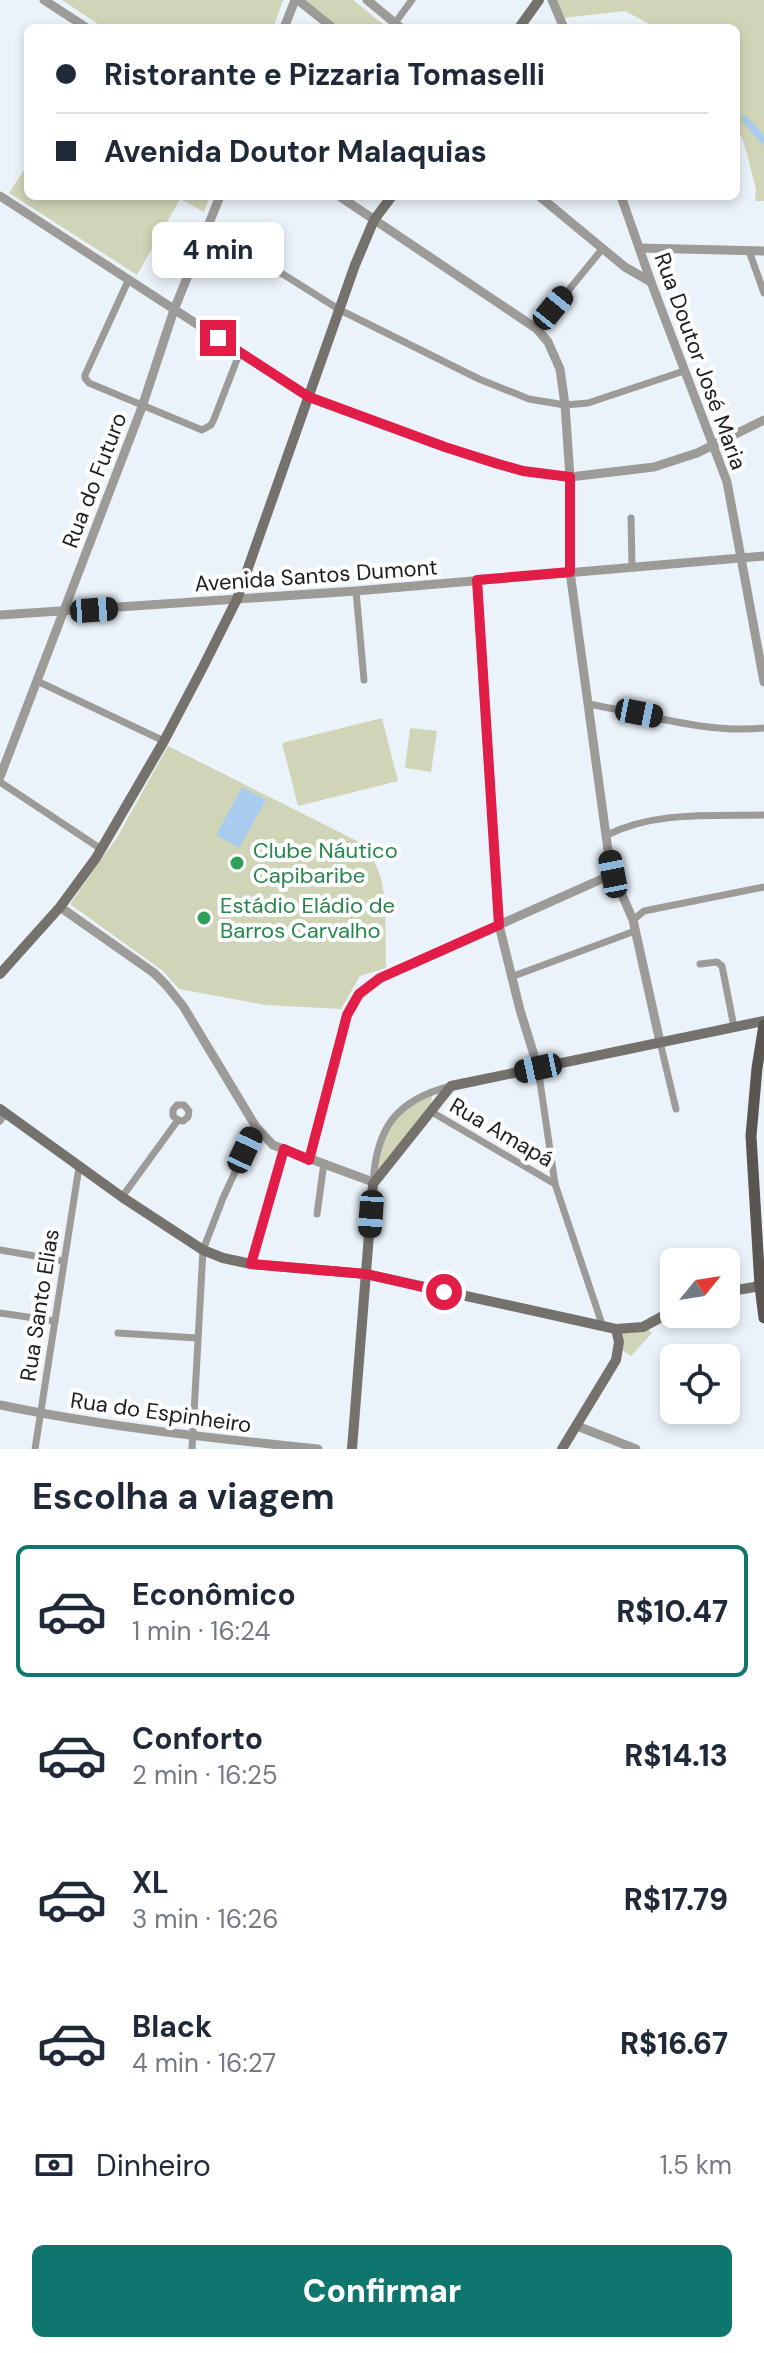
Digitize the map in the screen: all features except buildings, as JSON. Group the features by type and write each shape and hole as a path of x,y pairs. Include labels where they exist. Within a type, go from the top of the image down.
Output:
{"main road":[{"path":"522,24 539,0"},
{"path":"0,974 60,907 101,849 164,741 237,599 374,220 389,200"},
{"path":"352,1449 373,1183 451,1086 764,1023 751,1136 764,1318"},
{"path":"2,1114 203,1250 223,1258 251,1264 366,1274 616,1329 643,1327 660,1318"},
{"path":"740,1290 762,1286"},
{"path":"562,1449 616,1360 619,1342 616,1329"}],"street":[{"path":"44,0 81,24"},
{"path":"286,24 297,0 328,24"},
{"path":"367,0 396,24"},
{"path":"399,24 412,0"},
{"path":"552,0 562,24"},
{"path":"0,196 309,397 523,471 570,477 654,467 714,446 764,420"},
{"name":"Rua do Futuro","path":"0,780 142,407 174,310 218,200"},
{"path":"345,200 537,329 548,342 560,369 570,477 570,572 613,874 633,920 676,1109"},
{"path":"544,200 603,248 643,273"},
{"name":"Rua Doutor José Maria","path":"622,200 640,248 643,273 651,282 727,482 764,682"},
{"path":"208,227 340,310 479,379 529,399 565,405 588,403 684,371"},
{"path":"537,329 603,248"},
{"path":"640,248 764,251"},
{"path":"749,251 764,293"},
{"path":"128,281 85,378 89,383 197,429 207,428 214,419 240,352"},
{"path":"631,518 632,566"},
{"name":"Avenida Santos Dumont","path":"0,615 356,591 764,556"},
{"path":"477,580 499,925 538,1068 555,1184 603,1327"},
{"path":"356,591 364,680"},
{"path":"37,681 164,741"},
{"path":"589,704 716,728 764,728"},
{"path":"0,780 101,849"},
{"path":"607,835 645,821 672,817 764,815"},
{"path":"606,822 621,828"},
{"path":"309,1160 347,1015 367,986 613,874"},
{"path":"628,908 644,911 764,887"},
{"path":"60,907 154,973 166,985 183,1006 256,1127 273,1145 373,1183 377,1150 384,1129 391,1120 410,1101 451,1086"},
{"path":"633,920 644,911"},
{"path":"511,977 635,931"},
{"path":"700,964 717,962 722,966 734,1027"},
{"name":"Rua Amapá","path":"430,1111 555,1184"},
{"path":"122,1197 178,1120"},
{"path":"192,1449 203,1250 256,1127"},
{"path":"251,1264 284,1149"},
{"path":"317,1214 324,1163"},
{"name":"Rua Santo Elias","path":"35,1449 79,1167"},
{"path":"0,1250 64,1261"},
{"path":"0,1313 55,1321"},
{"path":"118,1333 197,1338"},
{"name":"Rua do Espinheiro","path":"0,1405 194,1436 318,1449"},
{"path":"577,1426 636,1449"}],"green space":[{"path":"62,0 283,0 274,24 98,24"},
{"path":"302,0 353,0 383,24 331,24"},
{"path":"555,0 764,0 764,201 755,201 756,189 740,134 740,24 649,24 625,11 563,18"},
{"path":"24,170 24,200 179,200 137,275 9,193"},
{"path":"182,200 208,200 204,212"},
{"path":"382,718 398,781 298,806 282,743"},
{"path":"410,728 437,731 431,772 405,768"},
{"name":"Clube Náutico Capibaribe","path":"168,746 369,847 381,878 385,900 386,968 360,976 341,1009 265,1005 179,989 163,971 70,904 118,836"},
{"path":"432,1096 431,1104 378,1173 380,1147 391,1125 409,1108"},
{"path":"647,1328 652,1333 631,1356 621,1349 616,1329"}],"water":[{"path":"242,787 266,800 239,848 216,835"}],"waterway":[{"path":"745,119 764,141"}],"place":[{"name":"Clube Náutico Capibaribe","path":"237,863"},
{"name":"Estádio Eládio de Barros Carvalho","path":"204,918"}],"route":[{"path":"218,338 309,397 498,464 523,471 570,477 570,572 477,580 499,925 380,978 359,994 347,1015 309,1160 284,1149 251,1264 366,1274 444,1292"}]}
